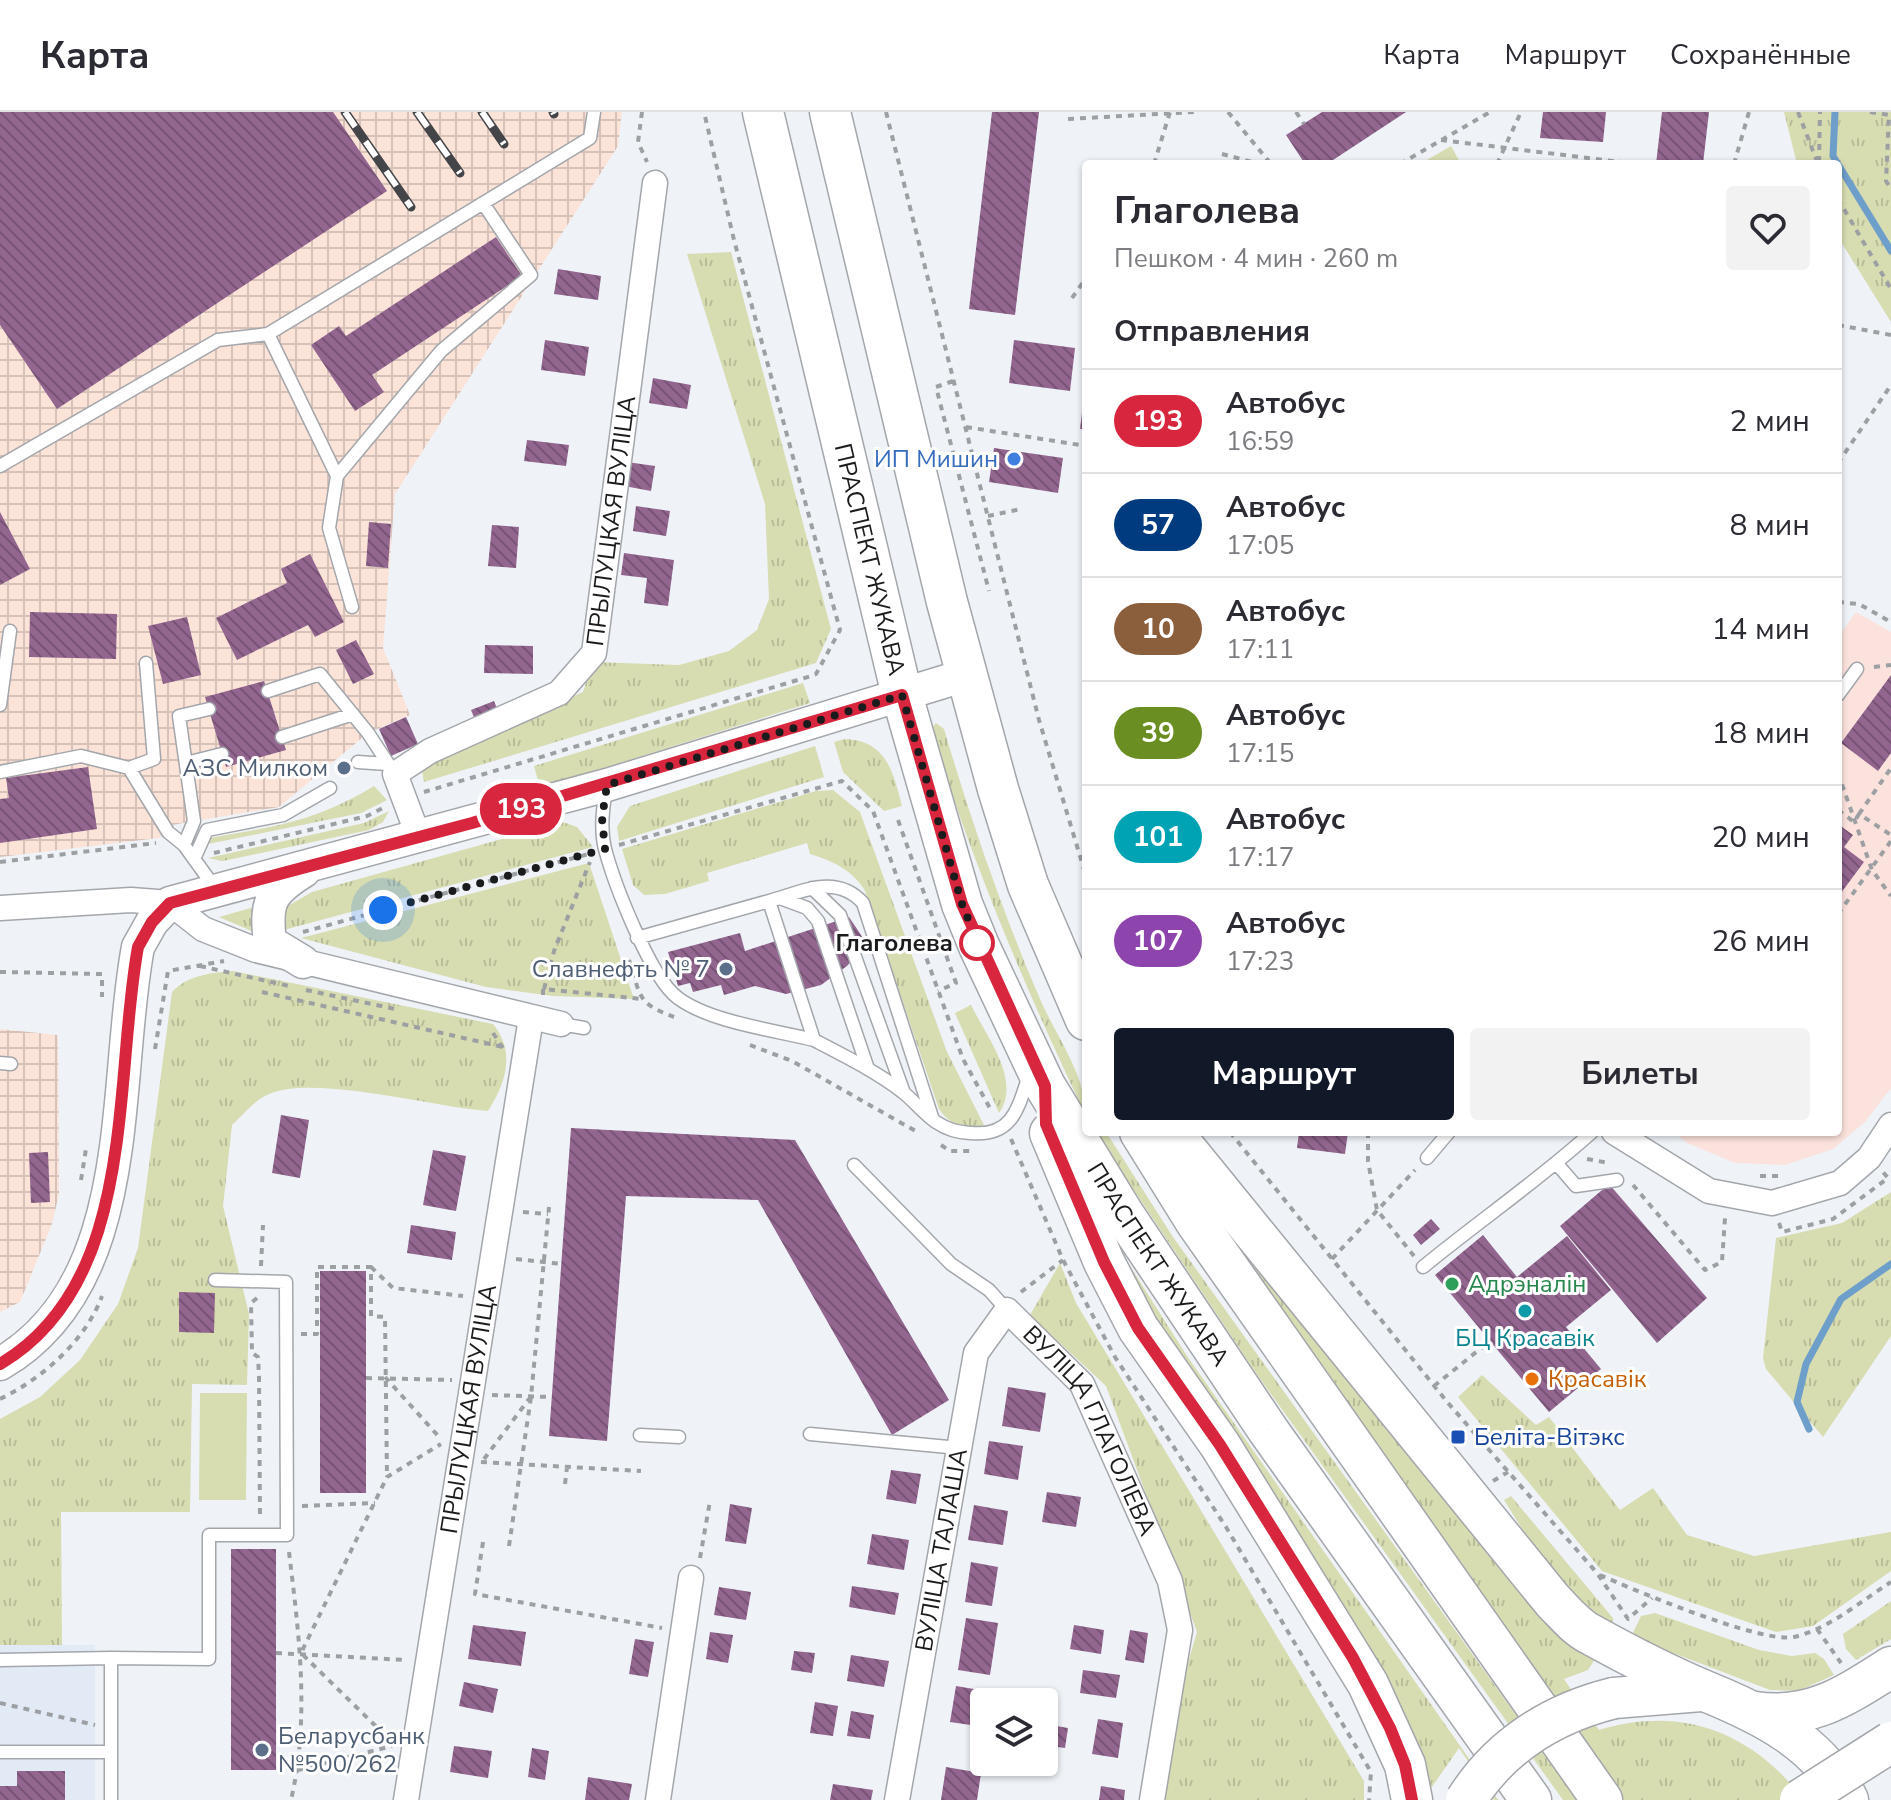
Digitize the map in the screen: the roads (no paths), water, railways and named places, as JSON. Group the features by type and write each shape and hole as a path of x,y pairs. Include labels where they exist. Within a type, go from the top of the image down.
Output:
{"main road":[{"name":"ПРАСПЕКТ ЖУКАВА","path":"763,112 902,695 962,904 1039,1073 1124,1215 1268,1430 1531,1800"},
{"path":"830,112 966,675 1028,885 1082,1011"},
{"path":"1039,1073 1046,1124 1104,1262 1138,1328 1220,1445 1360,1671 1390,1728 1405,1765 1412,1800"},
{"path":"1142,1136 1196,1222 1602,1800"},
{"path":"1175,1136 1553,1601 1587,1633 1755,1712 1816,1755 1840,1784 1848,1800"},
{"path":"1755,1712 1783,1716 1817,1708 1891,1667"},
{"path":"1466,1800 1485,1774 1517,1742 1549,1721 1614,1698 1705,1691"},
{"path":"1800,1800 1891,1742"}],"street":[{"name":"ПРЫЛУЦКАЯ ВУЛІЦА","path":"391,769 559,693 594,653 655,183"},
{"path":"0,908 131,900 170,903 607,785 966,675"},
{"path":"391,769 419,838"},
{"path":"298,948 270,942 267,914 273,896 283,884 310,867"},
{"path":"170,903 203,929 256,950 298,948"},
{"path":"0,1364 17,1354 65,1307 85,1268 110,1190 138,947 152,922 170,903"},
{"name":"ПРЫЛУЦКАЯ ВУЛІЦА","path":"298,948 554,1022 406,1800"},
{"path":"1620,1136 1709,1191 1772,1203 1840,1183 1869,1158 1891,1125"},
{"name":"ВУЛІЦА ТАЛАША","path":"897,1800 976,1353 1007,1310"},
{"name":"ВУЛІЦА ГЛАГОЛЕВА","path":"1007,1310 1082,1384 1170,1581 1180,1630 1152,1800"},
{"path":"658,1800 691,1578"}],"lane":[{"path":"0,466 218,340 268,334 590,138 594,112"},
{"path":"352,607 329,528 337,476 441,351 531,275 483,203"},
{"path":"268,334 337,476"},
{"path":"0,705 10,631"},
{"path":"0,772 81,756 129,768 154,759 146,663"},
{"path":"1842,690 1857,669"},
{"path":"268,691 320,674 353,714 391,769"},
{"path":"184,845 194,821 179,716 209,709"},
{"path":"282,737 353,714"},
{"path":"186,763 222,754"},
{"path":"358,762 391,769"},
{"path":"129,768 168,832 184,845 217,891"},
{"path":"607,785 600,850 637,938 675,996 682,1001 742,1022 814,1040 868,1069 951,1131 989,1134 1002,1130 1039,1073"},
{"path":"194,859 207,830 283,815 330,788"},
{"path":"637,938 812,888 837,885 854,893 863,903 933,1120"},
{"path":"812,888 840,915 904,1093"},
{"path":"774,899 814,1040"},
{"path":"774,899 807,908 818,921 868,1069"},
{"path":"1427,1158 1446,1136"},
{"path":"1423,1267 1507,1199 1557,1164 1587,1137"},
{"path":"1557,1164 1576,1186 1616,1173"},
{"path":"854,1165 951,1264 989,1290 1007,1310"},
{"path":"0,1660 209,1659 209,1535 287,1535 286,1282 215,1280"},
{"path":"810,1434 959,1448"},
{"path":"640,1435 679,1437"},
{"path":"111,1658 111,1800"},
{"path":"0,1752 110,1752"}],"waterway":[{"path":"1835,112 1833,156 1835,160"},
{"path":"1842,171 1891,251"},
{"path":"1809,1429 1797,1402 1806,1364 1841,1299 1891,1264"}],"railway":[{"path":"345,112 411,207"},
{"path":"417,112 460,173"},
{"path":"482,112 504,144"}],"place":[{"name":"ИП Мишин","path":"1014,459"},
{"name":"АЗС Милком","path":"344,768"},
{"name":"Глаголева","path":"977,943"},
{"name":"Славнефть № 7","path":"726,969"},
{"name":"Адрэналін","path":"1452,1284"},
{"name":"БЦ Красавік","path":"1525,1311"},
{"name":"Красавік","path":"1532,1379"},
{"name":"Беліта-Вітэкс","path":"1458,1437"},
{"name":"Беларусбанк №500/262","path":"262,1750"}]}
